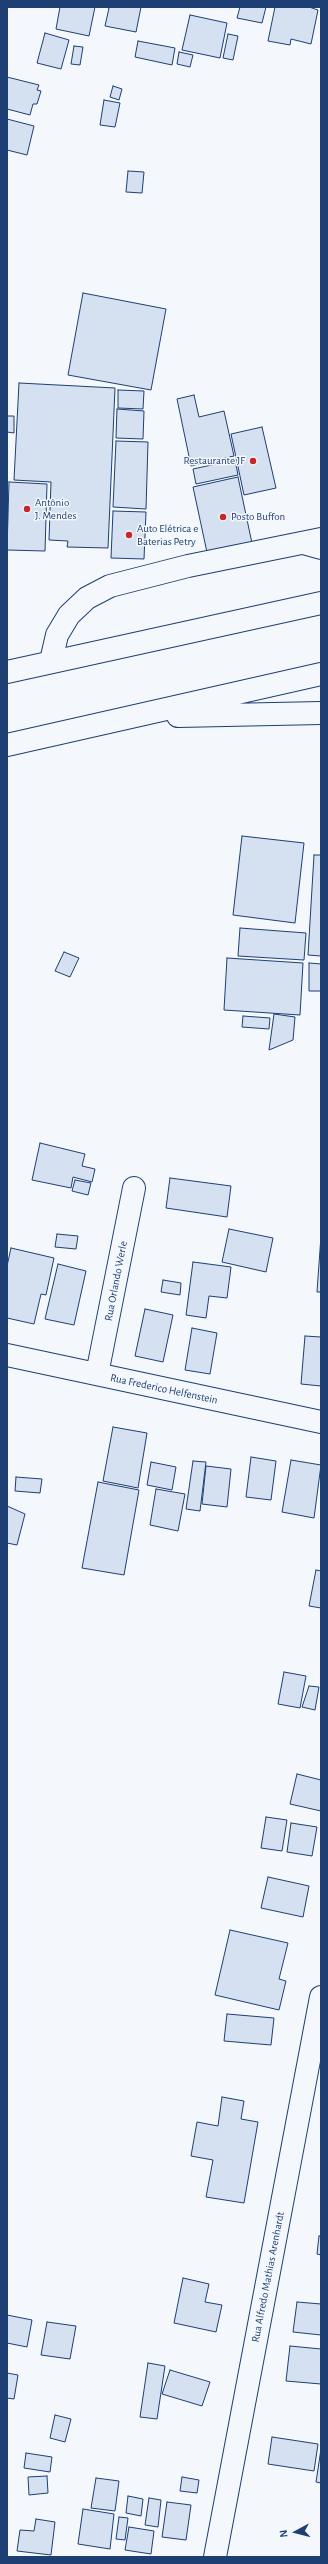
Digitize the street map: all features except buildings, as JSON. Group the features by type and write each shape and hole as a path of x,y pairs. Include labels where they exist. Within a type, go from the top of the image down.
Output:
{"main road":[{"path":"52,662 57,635 69,615 87,598 110,586 188,566 315,543"},
{"path":"7,672 321,604"},
{"path":"7,745 321,674"},
{"path":"131,716 321,713"},
{"name":"Rua Orlando Werle","path":"97,1374 134,1188"},
{"name":"Rua Frederico Helfenstein","path":"7,1355 321,1422"},
{"name":"Rua Alfredo Mathias Arenhardt","path":"214,2557 321,1997"}],"place":[{"name":"Restaurante JF","path":"253,461"},
{"name":"Antônio J. Mendes","path":"27,509"},
{"name":"Posto Buffon","path":"223,517"},
{"name":"Auto Elétrica e Baterias Petry","path":"129,535"}]}
